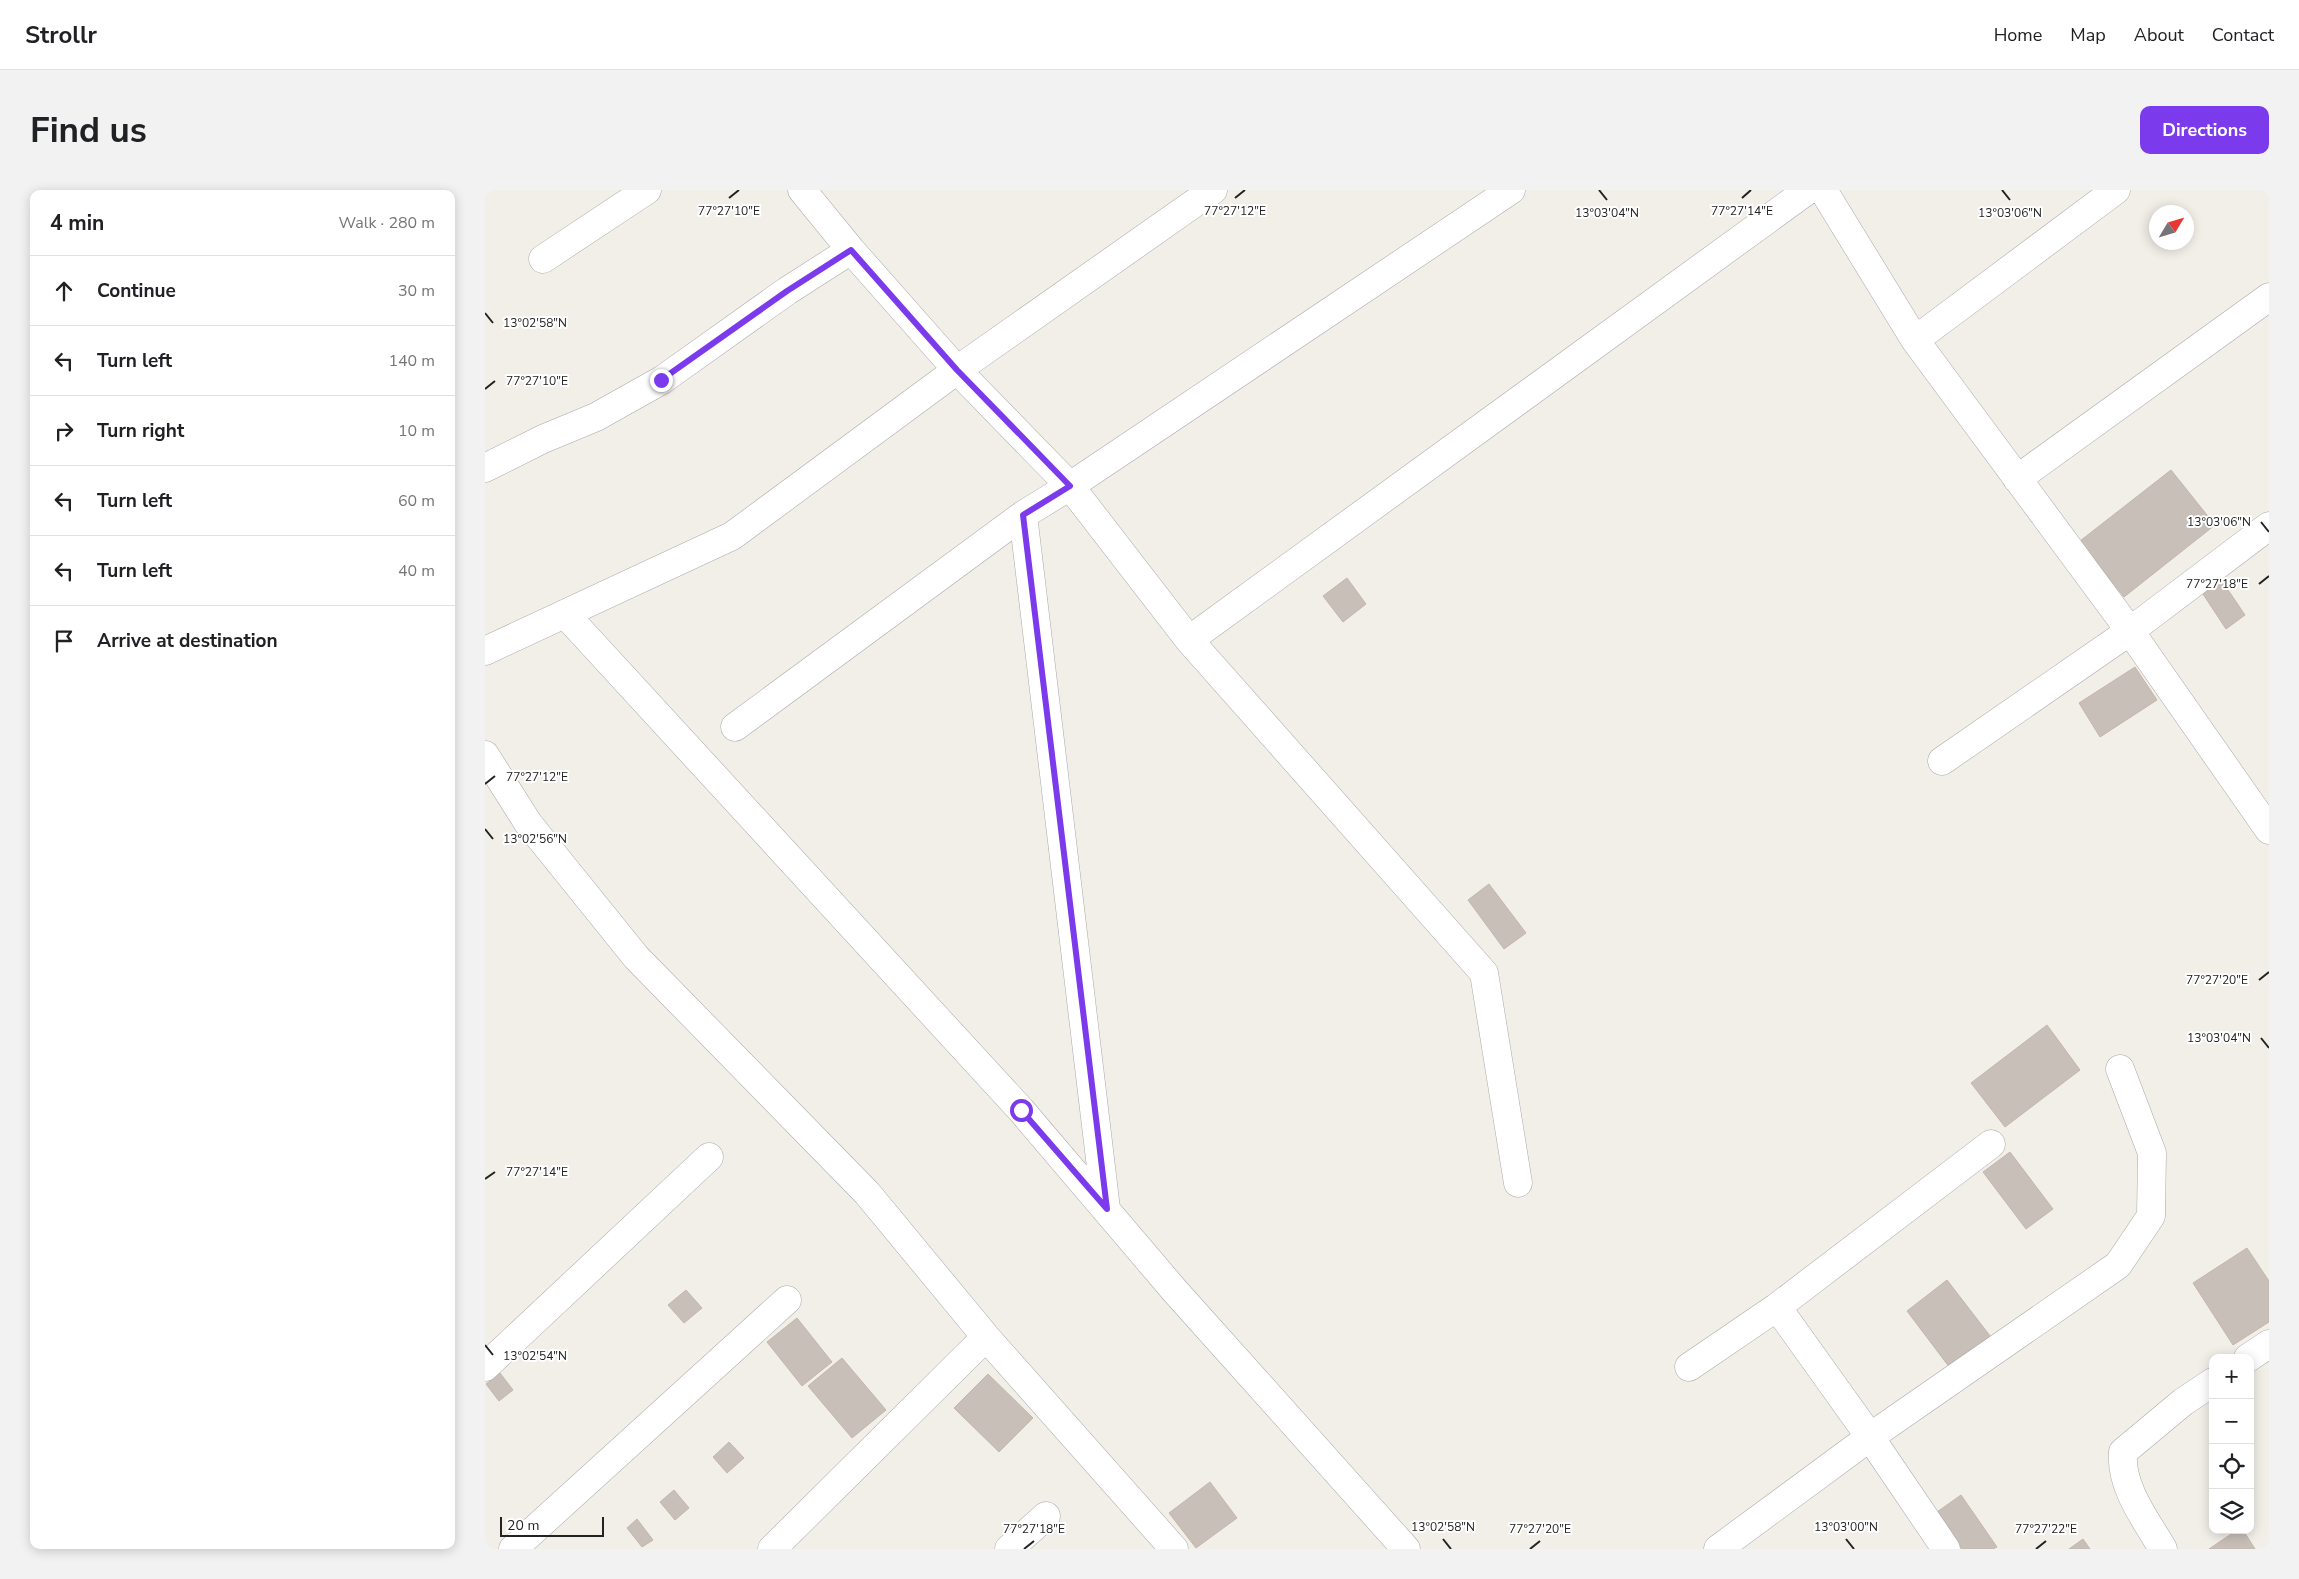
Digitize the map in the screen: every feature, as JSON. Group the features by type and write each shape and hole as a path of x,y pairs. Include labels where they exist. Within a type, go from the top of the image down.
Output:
{"street":[{"path":"543,259 647,190"},
{"path":"802,190 851,250 957,370 1070,486 1189,640 1484,973 1519,1183"},
{"path":"485,651 566,615 732,536 957,370 1213,190"},
{"path":"735,727 1023,515 1070,486 1511,190"},
{"path":"1189,640 1808,190"},
{"path":"1823,190 1915,340 2130,632 2269,830"},
{"path":"1915,340 2117,190"},
{"path":"485,468 543,439 597,417 661,380 787,291 851,250"},
{"path":"2017,479 2269,297"},
{"path":"1023,515 1107,1209"},
{"path":"1942,761 2130,632 2269,526"},
{"path":"566,615 1014,1103 1107,1209 1175,1291 1406,1549"},
{"path":"485,755 527,823 636,957 867,1193 986,1337 1174,1549"},
{"path":"1718,1549 1870,1437 2118,1265 2151,1216 2152,1153 2120,1069"},
{"path":"1689,1367 1777,1307 1991,1144"},
{"path":"485,1367 709,1157"},
{"path":"513,1549 787,1300"},
{"path":"1777,1307 1870,1437 1946,1549"},
{"path":"773,1549 986,1337"},
{"path":"2254,1354 2269,1344"},
{"path":"2163,1549 2131,1495 2122,1464 2123,1452 2183,1402 2209,1385"},
{"path":"1009,1549 1046,1516"}],"building":[{"path":"2171,470 2215,525 2124,597 2080,541"},
{"path":"2218,575 2245,615 2226,629 2199,588"},
{"path":"1347,578 1366,604 1343,622 1323,596"},
{"path":"2135,667 2157,700 2100,737 2079,703"},
{"path":"1489,884 1526,933 1504,949 1468,900"},
{"path":"2047,1025 2080,1070 2005,1127 1971,1083"},
{"path":"2010,1152 2053,1209 2026,1229 1983,1172"},
{"path":"2247,1248 2269,1281 2269,1322 2233,1345 2193,1283"},
{"path":"1947,1280 1994,1341 1953,1372 1907,1311"},
{"path":"686,1290 702,1308 684,1323 668,1305"},
{"path":"797,1318 832,1362 802,1386 767,1342"},
{"path":"842,1358 886,1410 852,1438 808,1386"},
{"path":"500,1373 513,1390 499,1401 486,1384"},
{"path":"988,1374 1033,1418 999,1452 954,1408"},
{"path":"729,1442 744,1458 727,1473 713,1457"},
{"path":"1210,1482 1237,1518 1196,1548 1169,1513"},
{"path":"674,1490 689,1508 675,1520 660,1502"},
{"path":"1961,1495 1997,1547 1993,1549 1962,1549 1937,1512"},
{"path":"637,1519 653,1540 642,1547 627,1528"},
{"path":"2231,1534 2246,1534 2255,1549 2209,1549"},
{"path":"2083,1539 2090,1549 2069,1549"}],"route":[{"path":"661,380 787,291 851,250 957,370 1070,486 1023,515 1107,1209 1021,1110"}]}
